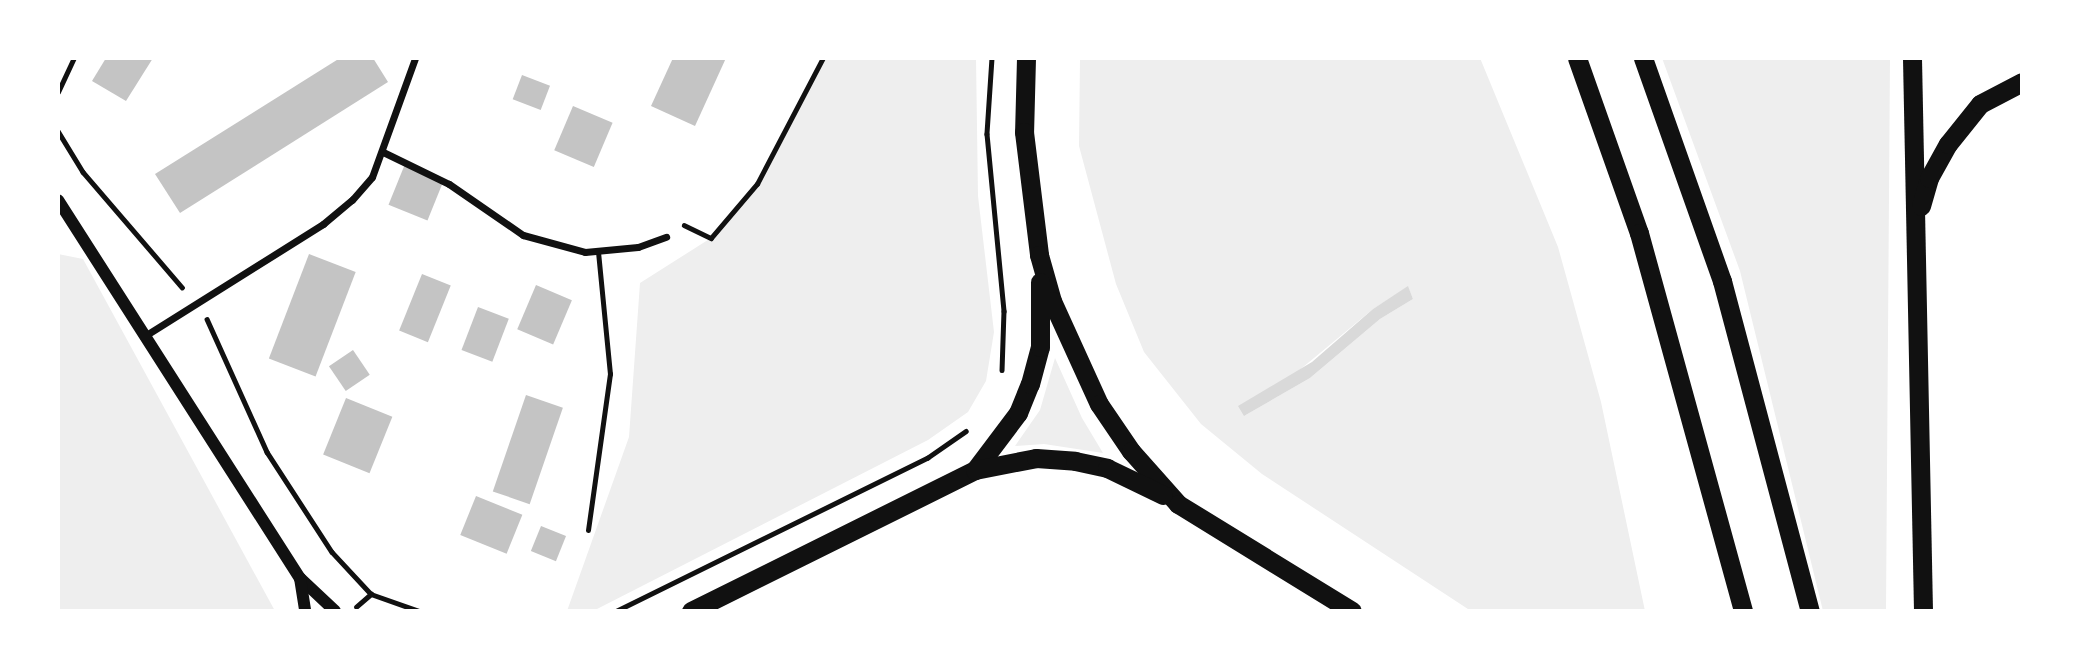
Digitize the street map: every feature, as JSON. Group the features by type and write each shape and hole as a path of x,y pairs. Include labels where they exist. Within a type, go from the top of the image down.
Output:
{"highway":[{"path":"975,470 1018,412 1030,384 1040,346 1039,255 1024,132 1026,58"},
{"path":"1577,58 1639,233 1743,611"},
{"path":"1643,58 1722,281 1810,611"},
{"path":"1912,58 1923,611"},
{"path":"1916,226 1929,178 1948,144 1980,104 2022,82"},
{"path":"1039,255 1052,302 1100,404 1131,452 1178,504"},
{"path":"691,611 975,470 1036,458 1075,461 1136,480 1352,611"}],"street":[{"path":"142,337 323,224 372,177 415,58"},
{"path":"383,152 449,184 523,235 598,251 638,247 666,237"},
{"path":"58,200 142,337 300,578 335,611"},
{"path":"300,578 305,611"}],"lane":[{"path":"588,530 610,374 598,251"}],"path":[{"path":"58,92 74,58"},
{"path":"666,237 686,224 710,238 757,184 822,58"},
{"path":"992,58 987,134 1004,311 1001,375"},
{"path":"58,131 83,172 196,303 210,324 267,452 332,552 371,594 419,611"},
{"path":"616,611 927,458 972,426"},
{"path":"352,611 371,594"}],"shaded area":[{"path":"823,58 976,58 978,196 994,332 986,381 968,412 928,440 597,609 567,611 629,437 640,283 711,238 757,184"},
{"path":"1080,58 1480,58 1558,247 1601,402 1645,611 1471,611 1262,474 1201,424 1144,352 1116,284 1079,146","holes":["1408,287 1413,299 1380,319 1310,378 1244,416 1373,309"]},
{"path":"1662,58 1890,58 1886,611 1823,611 1740,271"},
{"path":"58,254 83,259 275,611 58,611"},
{"path":"1408,286 1413,299 1380,319 1310,378 1244,416 1238,406 1312,362 1373,309"},
{"path":"1055,358 1082,418 1103,453 1044,444 1015,446 1040,410"}],"building":[{"path":"106,58 153,58 126,101 92,81"},
{"path":"340,58 373,58 388,82 180,213 155,174"},
{"path":"673,58 726,58 695,126 651,106"},
{"path":"522,75 550,86 541,110 513,99"},
{"path":"573,106 613,123 594,167 554,150"},
{"path":"405,164 444,180 427,221 389,205"},
{"path":"309,254 356,272 316,376 269,359"},
{"path":"422,274 451,286 428,342 399,331"},
{"path":"536,285 572,300 553,344 517,329"},
{"path":"478,307 509,319 492,362 462,350"},
{"path":"353,350 370,375 346,391 329,366"},
{"path":"526,395 563,408 530,504 493,491"},
{"path":"346,398 392,417 370,473 323,455"},
{"path":"476,496 522,515 507,554 460,535"},
{"path":"541,526 566,536 556,561 531,551"}]}
